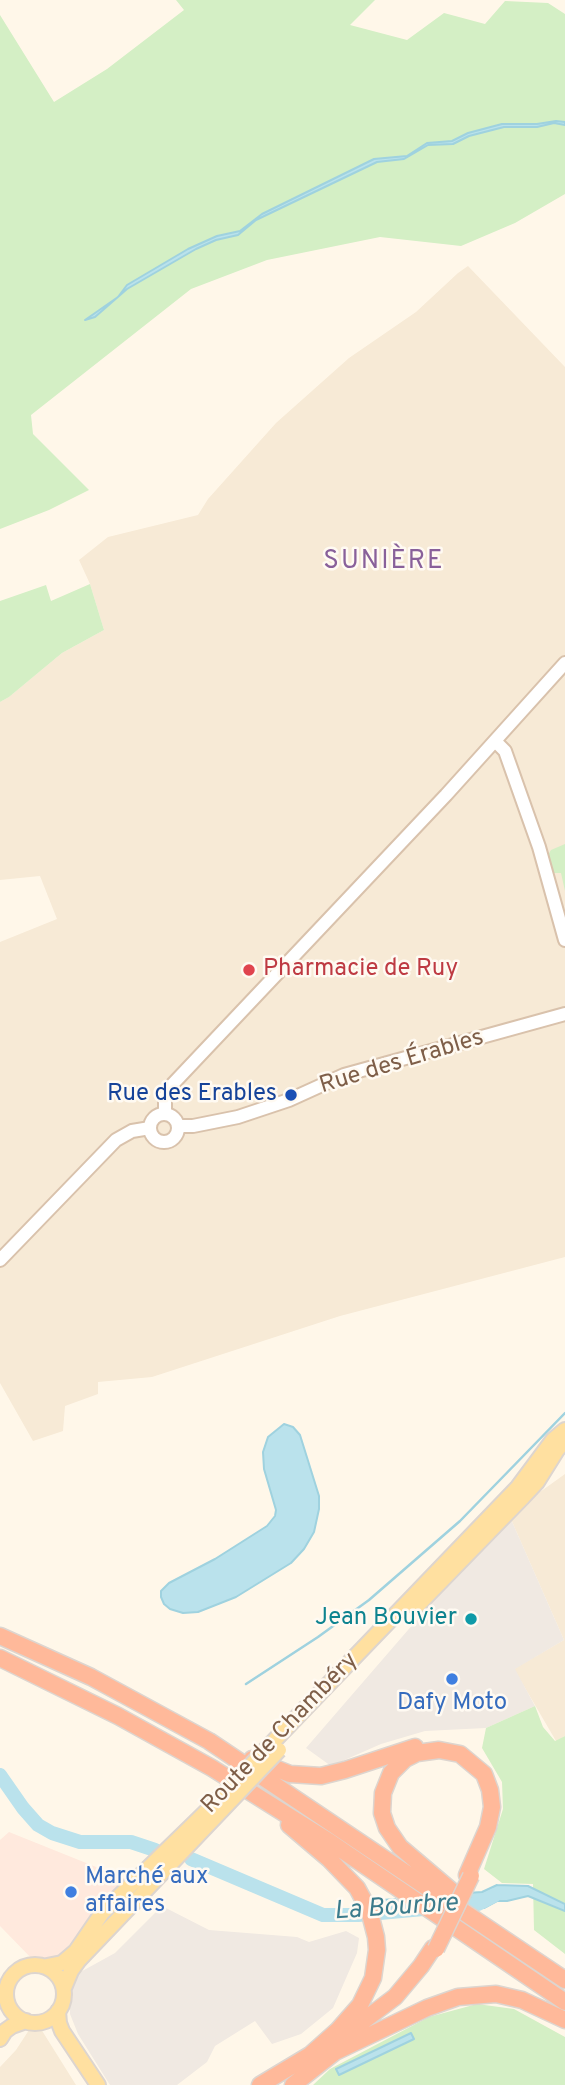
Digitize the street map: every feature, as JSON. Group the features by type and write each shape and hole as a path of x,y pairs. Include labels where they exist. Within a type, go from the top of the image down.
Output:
{"highway":[{"path":"0,1636 101,1682 209,1741 442,1891 503,1938 565,1980"},
{"path":"0,1658 118,1716 256,1795 565,2002"},
{"path":"209,1741 242,1753 271,1768 290,1774 312,1776 345,1770 415,1746 434,1743 452,1745 469,1752 482,1762 491,1775 497,1804 493,1828 416,1981 404,1996 293,2085"},
{"path":"442,1891 400,1847 387,1828 382,1813 383,1793 391,1773 400,1763 417,1753 439,1750 460,1754 484,1774 492,1807 488,1827 469,1875"},
{"path":"256,1795 343,1872 365,1900 374,1922 377,1950 369,1990 349,2018 310,2055 260,2085"},
{"path":"310,2055 318,2053 340,2038 395,1997 434,1948"},
{"path":"335,2052 427,2008 458,1997 496,1994 543,2008 565,2020"}],"main road":[{"path":"165,1113 165,1097 170,1087 565,663"},
{"path":"495,741 505,751 539,847 565,940"},
{"name":"Rue des Érables","path":"179,1126 193,1126 238,1117 289,1100 344,1075 565,1014"},
{"name":"Rue des Érables","path":"545,1021 565,1022"},
{"path":"165,1113 172,1115 179,1126 174,1138 166,1142 154,1138 150,1128 154,1118 165,1113"},
{"path":"0,1260 116,1140 132,1131 150,1128"},
{"name":"Route de Chambéry","path":"64,1988 79,1960 218,1807 518,1487 553,1440 565,1430"},
{"name":"Route de Chambéry","path":"275,1747 523,1497 565,1441"},
{"name":"Route de Chambéry","path":"47,1966 62,1963 76,1951 102,1913 218,1807"},
{"path":"0,2021 7,2001 8,1984 20,1969 30,1965 47,1966 61,1979 64,2000 58,2011 47,2020 12,2026 0,2039"},
{"path":"7,2001 14,2014 55,2036 88,2085"},
{"path":"58,2011 62,2031 99,2085"}],"shaded area":[{"path":"468,266 565,367 565,1257 340,1316 152,1377 98,1382 98,1394 65,1406 63,1431 33,1441 0,1383 0,942 57,919 40,876 0,880 0,702 62,653 104,630 90,584 79,560 108,537 198,515 208,499 276,423 349,358 416,312"},
{"path":"565,1474 565,1736 556,1741 514,1669 564,1640 510,1517"},
{"path":"510,1517 564,1640 515,1669 535,1706 486,1728 425,1731 381,1744 331,1766 306,1748 459,1571"},
{"path":"9,1832 126,1879 61,1955 34,1961 0,1926 0,1840"},
{"path":"162,1906 209,1930 297,1937 309,1942 346,1931 359,1938 357,1953 333,2008 301,2034 272,2044 255,2021 215,2046 207,2062 177,2085 110,2085 78,2034 70,2014 70,1992 75,1975 115,1953"},
{"path":"41,2029 76,2085 0,2085 0,2067 16,2050 29,2030"}],"green space":[{"path":"176,0 375,0 350,25 407,40 444,13 485,24 505,1 548,3 565,14 565,194 515,223 461,246 380,237 267,260 191,289 31,415 33,434 89,490 49,510 0,529 0,15 54,102 107,69 184,10"},
{"path":"90,584 104,630 62,653 0,702 0,601 46,585 51,601"},
{"path":"565,844 565,891 561,873 554,873 548,855 551,850"},
{"path":"535,1706 543,1727 555,1741 565,1736 565,1954 534,1930 533,1884 502,1883 484,1869 503,1809 502,1782 482,1748 486,1728"},
{"path":"477,2004 514,2009 565,2037 565,2085 313,2085 330,2069 429,2017"}],"water":[{"path":"565,122 565,125 554,123 537,127 504,127 469,136 453,144 428,145 404,159 377,162 256,220 238,235 216,240 196,249 118,297 127,285 188,249 217,236 240,231 262,214 374,159 407,156 427,143 452,141 468,133 502,124"},
{"path":"117,297 95,317 85,320"},
{"path":"284,1424 293,1427 300,1435 319,1496 314,1532 304,1549 291,1563 236,1597 198,1612 183,1613 170,1609 161,1597 161,1591 169,1583 215,1559 267,1526 275,1516 276,1510 264,1469 263,1452 268,1437"},
{"path":"497,1885 528,1886 565,1904 565,1911 528,1896 497,1901 484,1908 466,1895"},
{"path":"395,1899 416,1914 377,1917 370,1901"},
{"path":"411,2033 414,2039 339,2075 336,2069"}],"waterway":[{"path":"246,1684 369,1600 460,1521 565,1413"},
{"name":"La Bourbre","path":"0,1775 38,1825 52,1833 80,1842 131,1842 155,1850"},
{"name":"La Bourbre","path":"191,1859 323,1915 358,1915 478,1904 495,1895"}],"place":[{"name":"Pharmacie de Ruy","path":"249,970"},
{"name":"Rue des Erables","path":"291,1095"},
{"name":"Jean Bouvier","path":"471,1619"},
{"name":"Dafy Moto","path":"452,1679"},
{"name":"Marché aux affaires","path":"71,1892"}],"district":[{"name":"SUNIÈRE","path":"384,563"}]}
